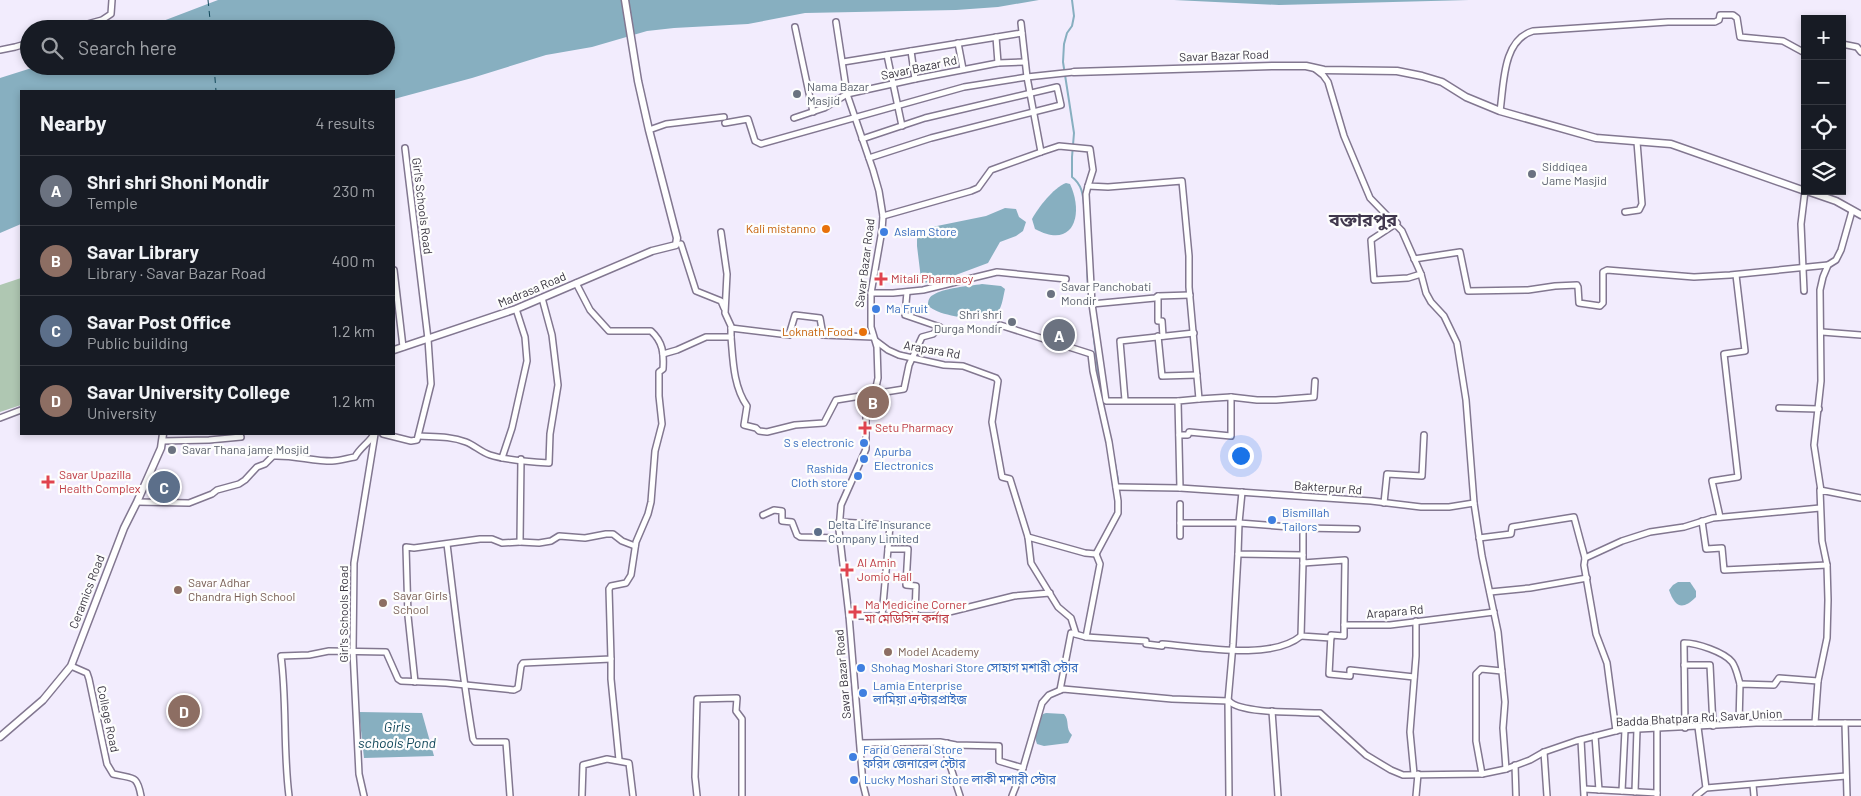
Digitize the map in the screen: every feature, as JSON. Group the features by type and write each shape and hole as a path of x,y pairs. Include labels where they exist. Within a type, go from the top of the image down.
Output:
{"street":[{"path":"102,20 110,14 112,0"},
{"path":"625,0 638,81 678,244 696,291 721,301 726,310"},
{"path":"1500,111 1505,74 1511,52 1523,36 1533,31 1668,22 1715,22 1719,20 1720,15 1733,15 1737,18 1740,37 1784,41 1801,51"},
{"name":"Savar Bazar Road","path":"836,22 847,94 879,190 883,216 871,293 871,327 878,358 878,378 876,387 866,402 866,449 841,505 839,522 863,784 866,796"},
{"path":"1021,23 1026,77 1040,152"},
{"path":"795,26 813,112"},
{"path":"843,62 1022,33"},
{"path":"996,37 998,63"},
{"path":"958,43 963,70"},
{"path":"0,50 20,45"},
{"path":"1846,45 1857,47 1861,52"},
{"path":"911,51 915,78"},
{"path":"887,55 902,126"},
{"name":"Savar Bazar Rd","path":"794,118 824,108 847,94 915,78 998,63 1025,62"},
{"name":"Savar Bazar Road","path":"854,116 964,87 1060,73 1274,66 1397,71 1442,82 1466,97 1500,111 1596,138 1671,144 1801,190"},
{"path":"1314,68 1328,82 1344,136 1370,198 1402,231 1421,274 1426,293 1431,302 1444,316 1456,343 1466,400 1474,503 1479,538 1498,632 1505,702 1503,728 1506,769"},
{"path":"862,139 925,118 1057,87 1061,105 931,138 869,158"},
{"path":"649,130 666,124 748,119 754,141 761,144 827,126 854,116"},
{"path":"1625,212 1639,210 1642,204 1637,142"},
{"path":"883,216 971,191 978,188 991,170 1040,152 1059,146 1090,149 1093,170 1086,194 1092,304 1106,401 1178,401 1231,397 1257,400 1314,397 1315,381"},
{"name":"Girl's Schools Road","path":"405,148 428,339 431,384 419,436"},
{"path":"1088,186 1182,181 1199,399"},
{"path":"1804,291 1801,224 1805,195"},
{"name":"Savar Bazar Road","path":"1817,195 1836,201 1861,215"},
{"path":"1815,723 1818,681 1827,638 1827,565 1822,541 1821,491 1814,445 1819,409 1822,332 1820,290 1828,266 1836,260 1841,250 1852,211"},
{"path":"1397,224 1371,240 1374,280 1408,278 1421,274"},
{"path":"721,232 727,274 726,317 731,328 732,356 736,382 742,399 747,406 744,425 756,428 758,431 767,432 795,425 824,423 836,400 904,389 909,365 922,337 934,334 940,327 905,314 906,292"},
{"name":"Madrasa Road","path":"395,350 516,309 652,251 678,244"},
{"path":"1414,259 1460,252 1468,291 1519,291 1576,285 1578,287 1579,303 1600,306 1603,303 1604,271 1694,277 1828,266"},
{"path":"871,293 906,292 932,288 996,272 1066,280"},
{"path":"1720,517 1712,481 1738,476 1724,354 1745,351 1736,275"},
{"path":"395,280 402,347"},
{"path":"576,283 590,310 609,331 651,331 660,338 663,354 663,369 659,372 662,424 655,451 651,502 635,546 631,575 626,583 611,586 609,589 611,678 619,760"},
{"path":"1092,304 1155,298 1158,296 1190,295"},
{"path":"1158,296 1158,321 1162,321 1162,376 1197,374"},
{"path":"387,435 411,441 417,440 419,436 454,438 488,454 502,458 549,463 550,434 558,386 552,335 542,298"},
{"path":"502,458 512,428 527,361 525,337 516,309"},
{"path":"731,328 789,335 795,315 820,318 823,335 874,339"},
{"path":"1000,325 1091,354 1116,487 1118,513 1096,554"},
{"path":"1822,332 1861,335"},
{"path":"1125,400 1120,341 1194,333"},
{"path":"663,354 678,350 706,337 731,337"},
{"name":"Arapara Rd","path":"874,339 888,350 912,358 944,365 963,366 996,378 998,381 992,422 1002,478 1010,478 1028,537"},
{"path":"1179,435 1188,435 1189,432 1230,436 1231,397"},
{"path":"1178,401 1180,488"},
{"path":"1779,408 1819,409"},
{"path":"0,418 20,410"},
{"name":"Ceramics Road","path":"0,737 43,700 70,666 163,435"},
{"path":"137,502 189,504 218,490 239,484 257,467 265,464 273,456 287,455 295,458 333,461 355,457 358,451 365,446 373,435"},
{"name":"Girl's Schools Road","path":"364,796 359,774 353,651 354,563 374,435"},
{"path":"1384,503 1387,474 1422,476 1424,435"},
{"path":"162,441 241,437"},
{"path":"520,542 521,460"},
{"name":"Bakterpur Rd","path":"1116,487 1180,488 1242,492 1421,507 1449,507 1474,503"},
{"path":"1821,491 1861,498"},
{"path":"1230,796 1228,701 1233,650 1242,492"},
{"path":"1180,504 1180,536"},
{"path":"1585,558 1622,541 1650,532 1684,527 1720,517 1820,508"},
{"path":"763,516 774,510 782,512 782,521 792,522 797,535 800,537 839,538"},
{"path":"1479,538 1511,534 1512,527 1574,517 1585,558 1596,634 1607,663 1616,731"},
{"path":"1702,521 1706,549 1722,548 1724,570 1827,565"},
{"path":"839,522 890,525 882,616"},
{"path":"1180,522 1357,529"},
{"path":"1302,636 1303,528"},
{"path":"415,682 408,616 406,547 414,548 480,539 492,539 502,544 520,542 539,543 551,541 559,536 584,538 606,534 613,534 622,541 635,546"},
{"path":"1076,634 1070,618 1058,607 1030,563 1028,537 1085,553 1096,554"},
{"path":"446,544 464,686 474,741 506,742 510,796"},
{"path":"888,549 908,550 906,585 916,586 915,616"},
{"path":"1086,636 1100,564 1096,554"},
{"path":"1238,554 1303,555"},
{"path":"1012,796 1023,768 1042,703 1049,695 1060,690 1071,633 1146,641 1146,644 1162,646 1162,644 1233,650 1281,647 1302,636 1331,638 1332,635 1344,636 1345,560 1303,563"},
{"path":"1490,592 1530,588 1587,578"},
{"path":"849,616 933,616 1014,596 1050,593"},
{"name":"Arapara Rd","path":"1344,625 1390,625 1416,620 1494,612"},
{"path":"1416,620 1416,656 1410,732 1416,774 1416,796"},
{"path":"1331,638 1329,674 1350,676 1350,670 1360,670 1414,677"},
{"path":"1685,728 1684,642 1693,643 1722,653 1733,662 1740,684 1740,724"},
{"path":"289,796 284,718 284,683 280,656 329,651 386,652 398,679 401,681 516,690 523,663 611,659"},
{"path":"1684,664 1710,665 1712,726"},
{"name":"College Road","path":"70,666 87,673 90,679 107,764 113,774 135,778 138,782 141,796"},
{"path":"1482,774 1476,741 1476,674 1481,669 1502,671"},
{"path":"1740,684 1774,685 1779,678 1818,681"},
{"name":"Badda Bhatpara Rd, Savar Union","path":"1060,690 1172,699 1228,701 1233,706 1257,710 1320,713 1366,755 1403,775 1482,774 1506,769 1544,752 1616,731 1740,724 1861,723"},
{"path":"698,796 696,777 697,699 730,697 737,698 736,711 742,719 742,796"},
{"path":"1272,711 1278,796"},
{"path":"1845,723 1847,796"},
{"path":"1698,727 1706,788"},
{"path":"1635,792 1637,729"},
{"path":"1584,789 1657,794 1657,729"},
{"path":"1621,793 1625,730"},
{"path":"1596,736 1599,790"},
{"path":"1581,740 1584,796"},
{"path":"860,743 947,743 956,746 999,746 999,761 1023,768"},
{"path":"947,743 947,756 960,796"},
{"path":"1544,752 1547,796"},
{"path":"582,796 583,765 607,758 629,763 633,796"},
{"path":"1515,766 1516,796"},
{"path":"1696,796 1706,788 1846,776"},
{"path":"1753,785 1754,796"}],"green space":[{"path":"20,278 20,405 0,412 0,285"}],"water":[{"path":"218,0 1039,0 998,7 956,10 805,13 748,24 647,31 592,47 546,55 472,78 395,99 395,90 20,90 20,224 0,233 0,78 20,72 20,75 395,75 395,20 166,20"},
{"path":"1174,0 1469,0 1279,5"},
{"path":"1066,183 1070,184 1076,207 1072,226 1067,232 1059,235 1048,234 1035,229 1032,219 1038,209 1051,194"},
{"path":"1005,208 1016,209 1019,217 1026,222 1023,231 1000,242 988,263 945,279 924,283 921,279 917,234 932,227 986,216"},
{"path":"982,284 1001,286 1005,289 999,310 990,317 960,317 932,309 928,305 931,297 943,291"},
{"path":"1678,582 1690,582 1696,591 1696,597 1687,604 1680,605 1676,603 1669,590"},
{"name":"Girls schools Pond","path":"359,712 422,713 434,756 364,758"},
{"path":"1043,714 1064,714 1066,716 1072,735 1068,743 1044,746 1037,744 1036,737 1039,721"}],"waterway":[{"path":"1072,0 1074,16 1064,44 1063,62 1074,133 1072,177 1081,189 1085,213"},
{"path":"1086,233 1088,290 1101,397"},
{"path":"1112,448 1118,480"}],"ferry route":[{"path":"208,0 210,20"},
{"path":"215,75 216,90"}],"place":[{"name":"Nama Bazar Masjid","path":"797,94"},
{"name":"Siddiqea Jame Masjid","path":"1532,174"},
{"name":"Kali mistanno","path":"826,229"},
{"name":"Aslam Store","path":"884,232"},
{"name":"Mitali Pharmacy","path":"881,279"},
{"name":"Savar Panchobati Mondir","path":"1051,294"},
{"name":"Ma Fruit","path":"876,309"},
{"name":"Shri shri Durga Mondir","path":"1012,322"},
{"name":"Loknath Food","path":"863,332"},
{"name":"Shri shri Shoni Mondir","path":"1059,335"},
{"name":"Savar Library","path":"873,402"},
{"name":"Setu Pharmacy","path":"865,428"},
{"name":"S s electronic","path":"864,443"},
{"name":"Savar Thana jame Mosjid","path":"172,450"},
{"name":"Apurba Electronics","path":"864,459"},
{"name":"Rashida Cloth store","path":"858,476"},
{"name":"Savar Upazilla Health Complex","path":"48,482"},
{"name":"Savar Post Office","path":"164,487"},
{"name":"Bismillah Tailors","path":"1272,520"},
{"name":"Delta Life Insurance Company Limited","path":"818,532"},
{"name":"Al Amin Jomio Hall","path":"847,570"},
{"name":"Savar Adhar Chandra High School","path":"178,590"},
{"name":"Savar Girls School","path":"383,603"},
{"name":"Ma Medicine Corner মা মেডিসিন কর্নার","path":"855,612"},
{"name":"Model Academy","path":"888,652"},
{"name":"Shohag Moshari Store সোহাগ মশারী স্টোর","path":"861,668"},
{"name":"Lamia Enterprise লামিয়া এন্টারপ্রাইজ","path":"863,693"},
{"name":"Savar University College","path":"184,711"},
{"name":"Farid General Store ফরিদ জেনারেল স্টোর","path":"853,757"},
{"name":"Lucky Moshari Store লাকী মশারী স্টোর","path":"854,780"}],"district":[{"name":"বক্তারপুর","path":"1363,220"}]}
